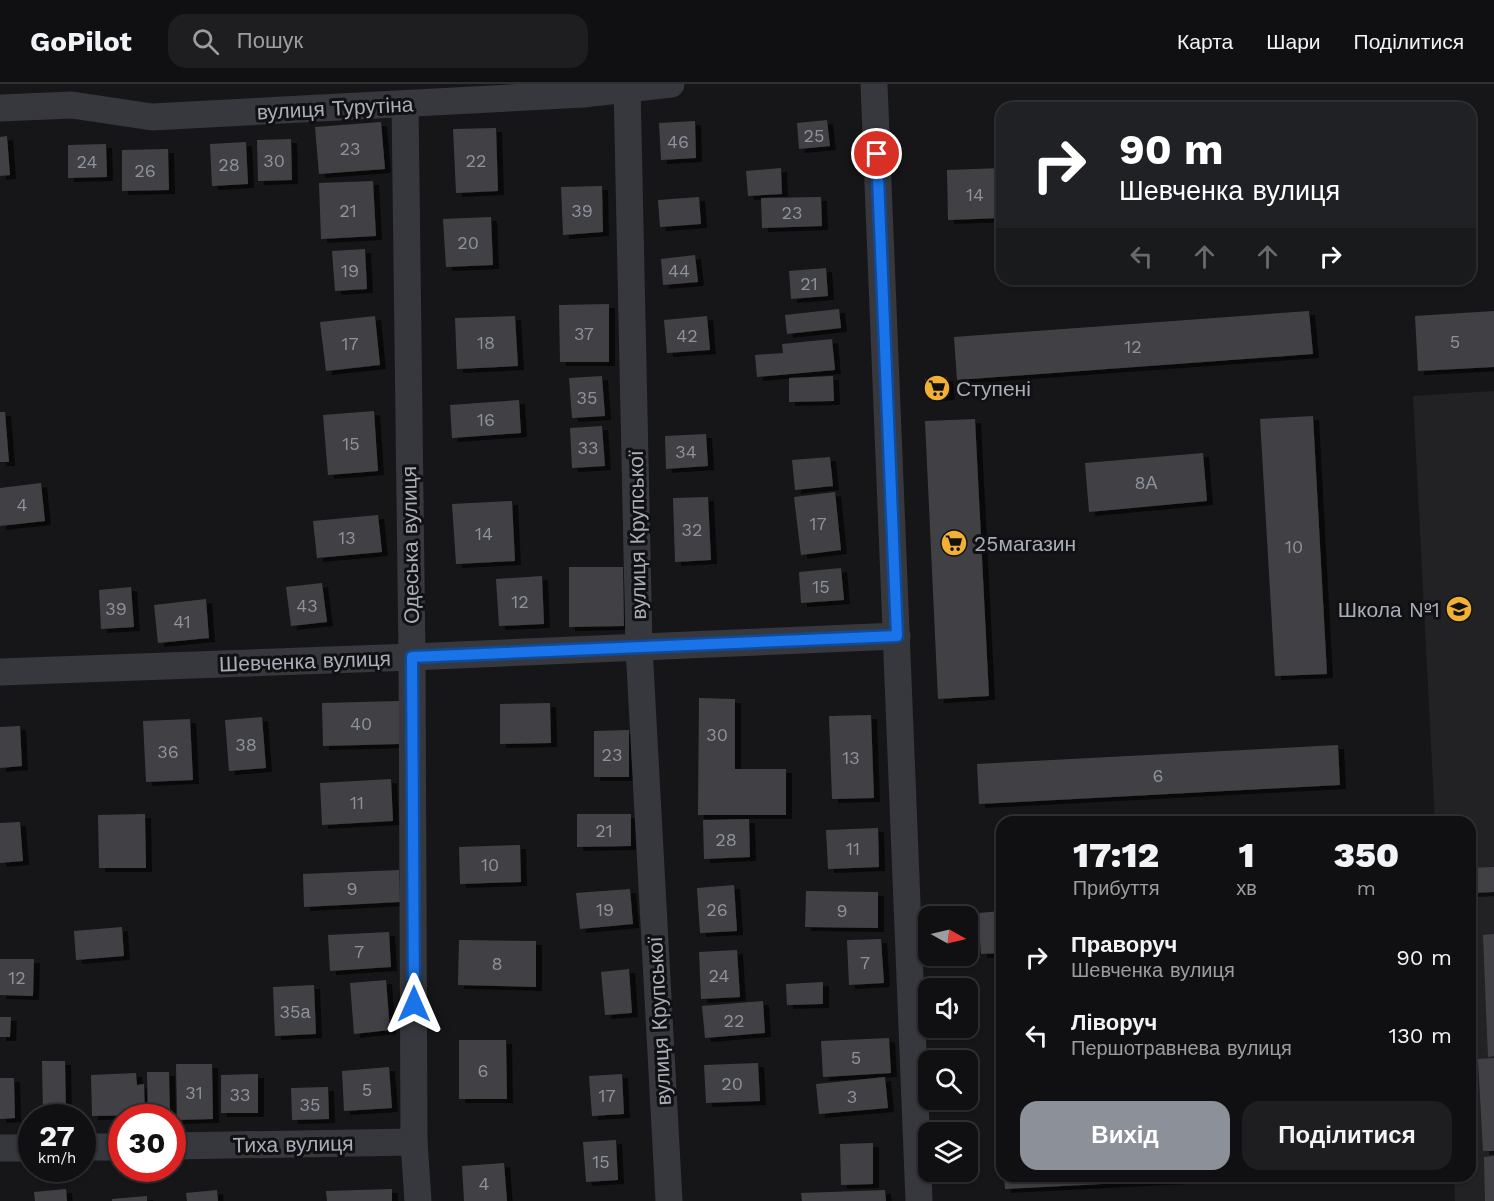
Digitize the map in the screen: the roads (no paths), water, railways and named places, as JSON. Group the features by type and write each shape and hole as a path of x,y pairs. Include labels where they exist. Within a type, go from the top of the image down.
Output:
{"street":[{"name":"вулиця Турутіна","path":"0,108 72,105 152,117 583,94 627,87 671,84"},
{"path":"874,84 919,1201"},
{"name":"вулиця Крупської","path":"627,87 639,647 669,1201"},
{"name":"Одеська вулиця","path":"405,104 412,657 414,1142 418,1201"},
{"name":"Шевченка вулиця","path":"0,672 897,636"},
{"name":"Тиха вулиця","path":"186,1146 414,1142"},
{"path":"0,1148 18,1148"}],"place":[{"name":"Ступені","path":"937,388"},
{"name":"25магазин","path":"954,543"},
{"name":"Школа №1","path":"1459,609"}]}
